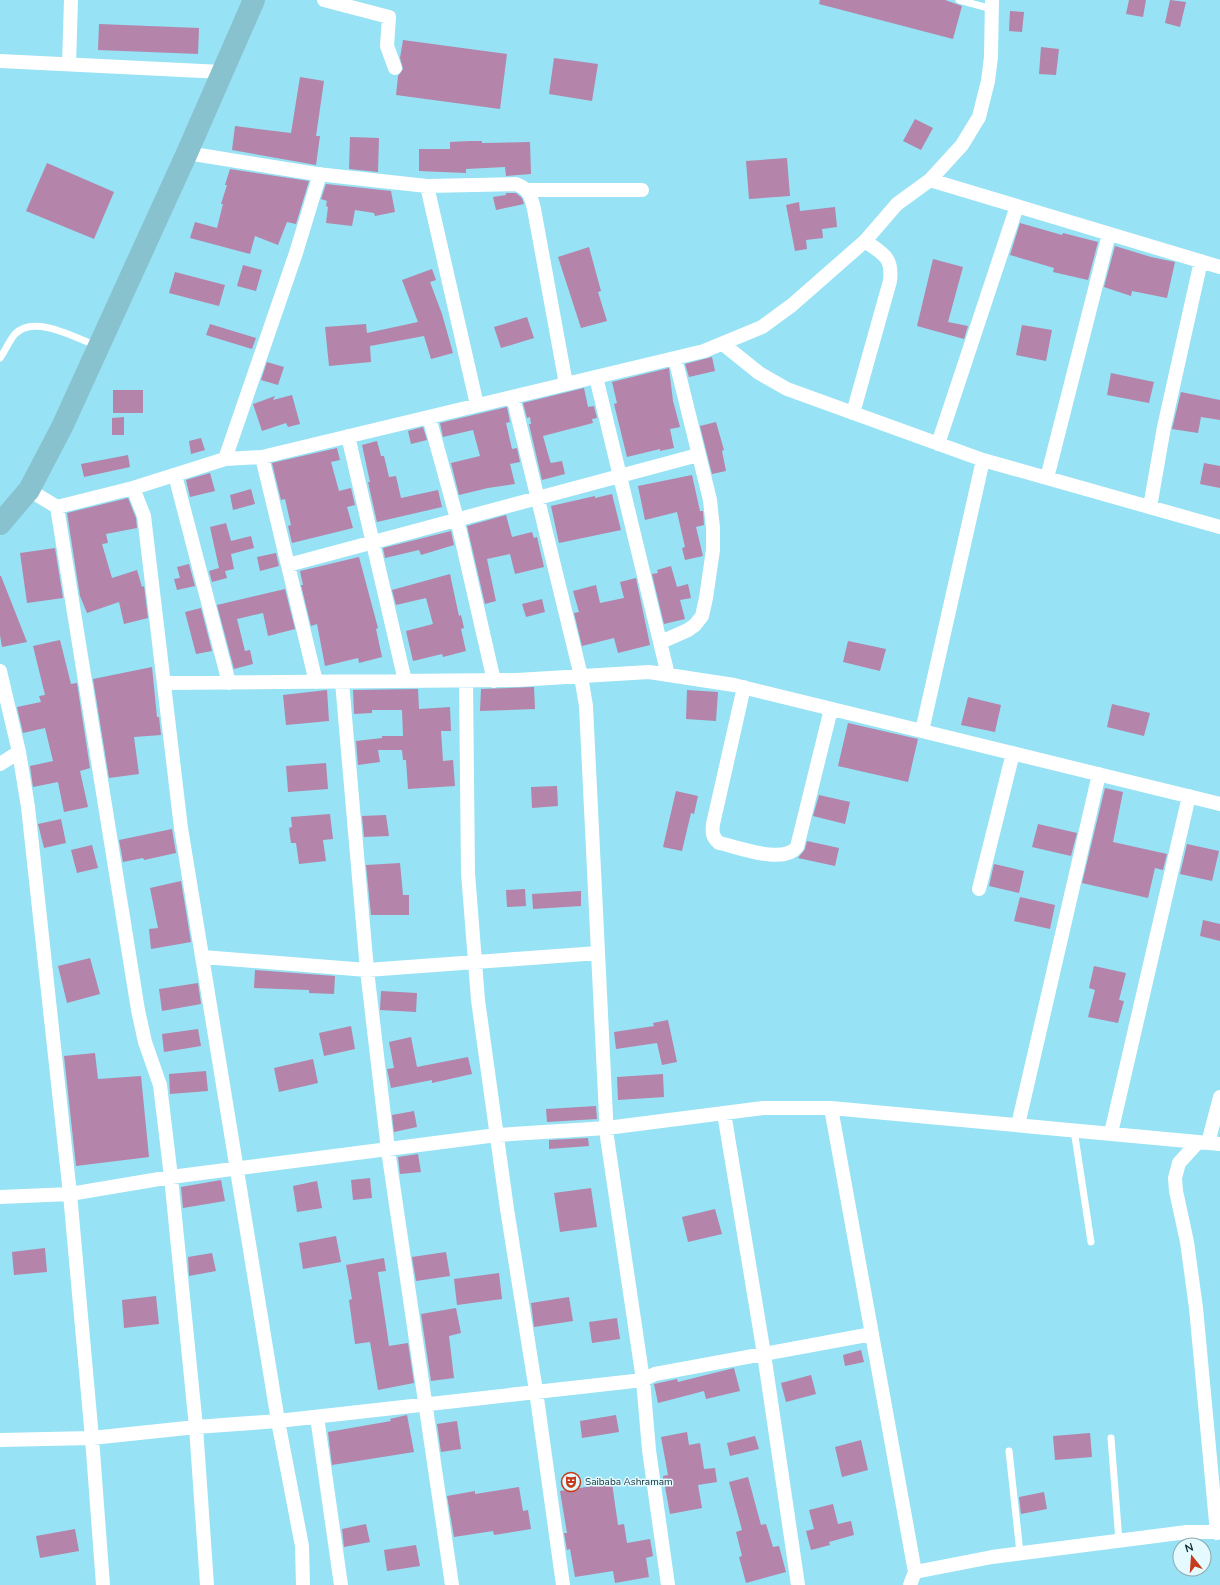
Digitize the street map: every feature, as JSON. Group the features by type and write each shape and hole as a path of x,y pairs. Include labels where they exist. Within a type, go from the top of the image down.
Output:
{"main road":[{"path":"2,518 29,490 62,427 187,153 254,0"}],"street":[{"path":"69,64 71,0"},
{"path":"324,0 389,17 387,46 395,68"},
{"path":"29,490 57,507 133,488 225,459 262,457 675,358 723,344 762,327 792,305 864,241 897,204 930,180 962,145 979,117 989,75 992,4"},
{"path":"0,61 222,72"},
{"path":"187,153 320,174 426,186 516,184 528,190 642,190"},
{"path":"225,459 296,253 320,174"},
{"path":"930,180 1220,267"},
{"path":"426,186 477,405"},
{"path":"528,190 534,209 566,384"},
{"path":"938,444 1017,206"},
{"path":"1047,478 1109,234"},
{"path":"853,413 890,281 891,269 885,256 864,241"},
{"path":"1150,507 1164,428 1201,261"},
{"path":"723,344 759,373 788,388 853,413 983,460 1220,527"},
{"path":"660,642 688,630 702,616 713,550 713,528 710,500 675,358"},
{"path":"596,377 668,675"},
{"path":"513,397 581,676 586,706 607,1128 643,1380 649,1450 668,1585"},
{"path":"429,417 457,519 494,681"},
{"path":"348,436 405,681"},
{"path":"288,564 698,455"},
{"path":"262,457 316,682"},
{"path":"922,731 983,460"},
{"path":"175,475 229,682"},
{"path":"133,488 144,516 181,828 278,1421 302,1546 303,1585"},
{"path":"57,507 138,1010 145,1042 160,1085 171,1177 196,1427 207,1585"},
{"path":"0,671 19,752 28,807 70,1194 92,1438 103,1585"},
{"path":"164,683 494,681 649,672 744,687 1220,804"},
{"path":"466,681 468,873 478,1000 506,1209 536,1391 563,1585"},
{"path":"342,682 367,970 388,1150 452,1585"},
{"path":"744,687 713,824 712,833 719,843 776,856 790,853 797,847 831,709"},
{"path":"0,764 19,752"},
{"path":"978,889 1012,753"},
{"path":"1018,1125 1099,774"},
{"path":"1111,1133 1189,796"},
{"path":"203,958 367,970 598,953"},
{"path":"831,1108 872,1334 912,1578 992,1557 1187,1532 1218,1532 1196,1308 1187,1242 1176,1191 1175,1178 1179,1163 1208,1143 1220,1097"},
{"path":"0,1197 70,1194 171,1177 238,1170 497,1135 607,1128 763,1108 831,1108 1208,1143"},
{"path":"724,1113 764,1354 798,1585"},
{"path":"0,1440 92,1438 196,1427 278,1421 643,1380 655,1374 872,1334"},
{"path":"316,1416 341,1585"}],"lane":[{"path":"960,0 992,4"},
{"path":"0,358 15,334 25,328 34,326 43,326 98,347"},
{"path":"1074,1130 1091,1242"},
{"path":"1111,1438 1120,1541"},
{"path":"1009,1451 1020,1553"}],"building":[{"path":"820,0 945,0 962,6 953,39 819,4"},
{"path":"1129,0 1146,0 1143,17 1126,14"},
{"path":"1170,0 1186,2 1180,27 1165,23"},
{"path":"1010,11 1024,12 1022,32 1009,31"},
{"path":"99,24 199,28 198,54 98,50"},
{"path":"403,40 507,54 500,109 396,95 398,76 403,69 400,58"},
{"path":"1041,47 1059,49 1056,75 1039,74"},
{"path":"554,58 598,64 592,101 549,94"},
{"path":"300,77 324,81 316,136 320,136 316,165 232,150 235,126 291,133"},
{"path":"915,119 933,128 921,150 903,141"},
{"path":"350,137 379,138 378,172 349,169"},
{"path":"482,141 482,143 530,142 531,174 506,176 505,167 466,169 466,173 419,171 419,149 450,149 450,142"},
{"path":"787,158 790,196 749,199 746,161"},
{"path":"47,163 114,192 94,239 26,211"},
{"path":"230,169 309,181 296,224 287,222 278,245 255,236 250,254 190,238 195,222 217,228 223,204 221,204 227,185 225,185"},
{"path":"326,184 391,191 395,212 375,216 374,213 355,210 352,226 326,223 328,207 326,206 327,201 321,199"},
{"path":"506,193 516,193 522,198 524,204 496,210 493,197 506,195"},
{"path":"799,202 800,211 835,207 837,227 822,229 823,238 806,240 807,249 795,251 786,205"},
{"path":"1020,223 1062,235 1063,233 1098,242 1088,280 1053,272 1054,268 1010,255"},
{"path":"1115,246 1151,257 1175,262 1167,298 1132,291 1131,296 1104,287"},
{"path":"589,247 601,291 598,292 607,321 581,328 558,257"},
{"path":"933,259 963,267 948,322 968,326 964,339 917,326"},
{"path":"243,265 262,270 256,291 237,286"},
{"path":"432,269 436,280 430,282 442,314 453,353 431,359 424,336 370,346 371,362 329,366 325,327 366,324 367,333 418,322 402,280"},
{"path":"175,272 225,285 219,306 169,293"},
{"path":"527,317 534,338 501,348 494,327"},
{"path":"210,324 256,338 252,349 206,335"},
{"path":"1022,325 1052,330 1046,361 1016,355"},
{"path":"712,357 715,371 689,377 685,364"},
{"path":"267,362 284,367 278,385 261,380"},
{"path":"669,368 673,401 680,427 670,429 674,448 660,451 660,449 627,457 614,404 617,403 612,382"},
{"path":"1111,373 1154,382 1149,403 1107,395"},
{"path":"584,388 588,407 594,406 597,418 592,419 593,423 543,436 551,463 562,461 565,474 542,480 529,424 531,424 530,417 527,418 523,403"},
{"path":"113,390 143,390 143,413 113,413"},
{"path":"1181,392 1220,400 1220,420 1201,417 1198,433 1172,429"},
{"path":"292,395 300,424 288,427 286,423 262,431 253,404 275,396 273,400"},
{"path":"507,407 510,422 506,423 512,449 517,448 520,462 510,464 515,484 488,488 459,495 451,463 480,456 473,430 443,437 440,423"},
{"path":"124,417 124,435 112,435 112,418"},
{"path":"716,422 724,450 722,451 726,471 712,474 700,426"},
{"path":"423,427 427,440 411,444 408,431"},
{"path":"201,438 205,450 191,454 189,441"},
{"path":"377,441 381,456 384,456 389,477 396,476 401,498 438,490 442,507 377,522 362,445"},
{"path":"337,448 340,460 331,462 339,491 351,488 355,505 347,507 353,528 292,543 288,526 291,525 285,499 281,500 272,463"},
{"path":"128,455 130,467 84,477 81,464"},
{"path":"1204,463 1220,466 1220,488 1200,484"},
{"path":"210,473 215,491 190,497 186,480"},
{"path":"692,475 700,511 703,511 704,525 696,527 703,556 685,560 682,548 685,547 677,512 645,520 638,486"},
{"path":"251,489 255,504 233,510 230,495"},
{"path":"612,494 621,530 559,543 551,506 595,496 595,498"},
{"path":"128,498 136,518 137,528 106,534 108,543 102,544 112,578 137,570 142,587 144,586 148,618 124,624 119,602 87,613 80,596 67,513"},
{"path":"506,515 512,537 532,532 534,538 537,537 544,567 515,574 510,554 487,559 496,601 485,604 467,526"},
{"path":"226,523 231,541 251,536 254,548 231,554 234,569 225,571 227,578 212,582 209,571 219,568 210,527"},
{"path":"451,531 454,545 421,555 419,550 385,558 383,548"},
{"path":"55,548 63,598 27,603 20,553"},
{"path":"276,553 279,566 260,571 257,557"},
{"path":"359,557 378,628 376,629 382,657 359,663 358,658 325,666 317,624 311,626 301,585 303,585 300,571"},
{"path":"189,564 195,586 177,590 174,579 180,578 177,567"},
{"path":"671,566 677,587 688,584 691,598 680,600 685,619 664,624 652,574 658,573 657,570"},
{"path":"450,574 459,616 461,615 464,628 461,629 466,651 443,657 442,654 413,661 406,631 433,624 426,598 396,605 392,590"},
{"path":"0,576 27,642 2,647 0,635"},
{"path":"636,578 650,645 618,653 614,638 582,646 574,613 579,612 573,591 596,585 600,603 624,598 620,582"},
{"path":"285,589 295,629 268,636 263,613 237,619 245,651 250,650 253,664 234,669 217,605"},
{"path":"542,599 545,612 526,617 522,604"},
{"path":"201,608 212,651 196,654 185,612"},
{"path":"60,640 71,684 77,683 90,768 80,771 88,807 64,812 58,782 33,787 30,766 53,761 45,728 23,733 17,707 41,702 39,696 45,695 33,646"},
{"path":"848,641 886,649 880,671 843,662"},
{"path":"152,667 157,717 159,717 161,735 134,737 139,774 109,778 93,679"},
{"path":"534,687 535,709 480,711 481,689"},
{"path":"418,689 419,709 450,707 451,731 441,731 443,761 453,760 455,786 408,789 406,760 403,760 402,750 378,750 380,762 358,765 356,741 382,738 382,736 403,736 402,710 372,710 372,713 354,714 353,690"},
{"path":"327,690 329,721 286,725 283,695"},
{"path":"687,690 718,692 716,721 686,719"},
{"path":"968,697 1001,705 995,732 961,725"},
{"path":"1112,704 1150,713 1144,736 1107,727"},
{"path":"848,723 918,739 908,782 838,766"},
{"path":"326,763 328,789 288,792 286,766"},
{"path":"557,786 558,806 532,808 531,787"},
{"path":"1105,788 1123,792 1113,842 1167,854 1163,870 1155,868 1148,898 1082,883"},
{"path":"676,791 698,796 694,814 691,813 682,851 663,847"},
{"path":"819,795 850,802 845,824 813,816"},
{"path":"330,814 333,839 323,840 326,861 299,864 296,843 291,843 289,828 292,827 291,817"},
{"path":"386,815 389,836 364,837 362,816"},
{"path":"61,819 66,843 44,848 38,824"},
{"path":"1038,824 1077,833 1071,856 1032,847"},
{"path":"172,829 176,853 144,860 143,858 123,862 119,840"},
{"path":"807,841 839,848 835,866 798,858 805,849"},
{"path":"1187,844 1219,851 1212,881 1180,874"},
{"path":"92,845 98,868 77,873 71,850"},
{"path":"400,863 403,895 409,895 409,915 371,915 366,865"},
{"path":"994,864 1024,871 1019,893 989,886"},
{"path":"181,881 191,942 151,949 149,929 158,928 150,888"},
{"path":"525,889 526,906 507,907 506,890"},
{"path":"581,891 581,906 533,909 532,894"},
{"path":"1020,897 1055,905 1050,929 1014,921"},
{"path":"1203,920 1220,924 1220,941 1200,936"},
{"path":"90,958 100,994 67,1003 58,966"},
{"path":"1094,966 1126,973 1119,1000 1124,1001 1118,1023 1088,1017 1095,990 1089,988"},
{"path":"255,970 335,976 334,994 309,993 309,990 254,988"},
{"path":"198,983 201,1004 162,1011 159,989"},
{"path":"381,991 417,993 416,1012 380,1010"},
{"path":"668,1020 677,1062 662,1065 657,1043 616,1049 614,1032 654,1026 653,1023"},
{"path":"351,1026 355,1049 324,1056 319,1033"},
{"path":"198,1029 201,1046 164,1052 162,1034"},
{"path":"411,1037 417,1067 468,1057 472,1074 432,1083 432,1080 391,1088 387,1069 394,1068 389,1042"},
{"path":"95,1053 98,1079 141,1076 149,1157 76,1166 64,1056"},
{"path":"313,1059 318,1083 279,1092 274,1068"},
{"path":"206,1071 208,1091 170,1094 169,1074"},
{"path":"663,1074 664,1097 618,1100 617,1077"},
{"path":"596,1106 597,1119 547,1122 546,1109"},
{"path":"414,1111 417,1127 394,1132 392,1115"},
{"path":"588,1138 589,1146 549,1149 549,1140"},
{"path":"418,1154 421,1172 400,1174 398,1157"},
{"path":"370,1178 372,1198 353,1200 351,1180"},
{"path":"221,1180 225,1201 183,1208 181,1187"},
{"path":"317,1181 322,1208 297,1212 293,1186"},
{"path":"591,1188 597,1227 560,1232 554,1193"},
{"path":"715,1209 722,1234 688,1242 682,1217"},
{"path":"336,1236 341,1262 303,1269 299,1243"},
{"path":"45,1248 47,1272 14,1275 12,1252"},
{"path":"446,1252 450,1276 416,1281 412,1257"},
{"path":"212,1253 216,1271 189,1276 188,1257"},
{"path":"384,1258 386,1271 378,1272 389,1346 408,1343 414,1383 378,1390 370,1342 355,1344 349,1300 352,1299 346,1265"},
{"path":"499,1273 502,1299 457,1305 454,1279"},
{"path":"156,1296 159,1324 124,1328 122,1300"},
{"path":"569,1297 573,1321 534,1327 531,1303"},
{"path":"456,1308 461,1333 449,1336 454,1378 431,1381 421,1314"},
{"path":"617,1318 620,1339 592,1343 589,1322"},
{"path":"861,1350 864,1362 845,1366 843,1355"},
{"path":"734,1368 740,1391 706,1399 704,1391 658,1403 654,1384 677,1379 678,1382"},
{"path":"811,1375 816,1394 786,1402 781,1383"},
{"path":"407,1415 414,1452 332,1465 328,1432 391,1421 390,1419"},
{"path":"616,1415 619,1432 582,1438 580,1421"},
{"path":"457,1421 461,1449 441,1452 437,1424"},
{"path":"687,1432 689,1445 700,1443 704,1469 715,1468 717,1482 698,1485 702,1508 670,1514 663,1476 668,1475 661,1437"},
{"path":"1090,1433 1092,1457 1055,1460 1053,1436"},
{"path":"755,1436 759,1449 730,1456 727,1443"},
{"path":"861,1440 868,1470 842,1477 835,1447"},
{"path":"748,1477 761,1525 766,1524 773,1547 779,1546 786,1572 746,1583 739,1557 742,1556 736,1532 742,1530 729,1482"},
{"path":"612,1483 618,1525 624,1524 627,1543 650,1539 653,1556 646,1558 649,1577 615,1583 613,1571 575,1577 570,1549 567,1550 564,1533 567,1533 560,1491"},
{"path":"519,1487 523,1511 528,1510 531,1529 494,1535 493,1531 454,1537 447,1496 475,1491 475,1494"},
{"path":"1044,1492 1047,1509 1021,1514 1019,1497"},
{"path":"833,1504 838,1524 851,1521 854,1535 829,1542 830,1545 811,1550 806,1531 814,1529 809,1510"},
{"path":"366,1524 370,1542 344,1547 342,1529"},
{"path":"75,1529 79,1551 40,1558 36,1536"},
{"path":"416,1545 420,1566 387,1571 384,1550"}],"place":[{"name":"Saibaba Ashramam","path":"571,1482"}]}
